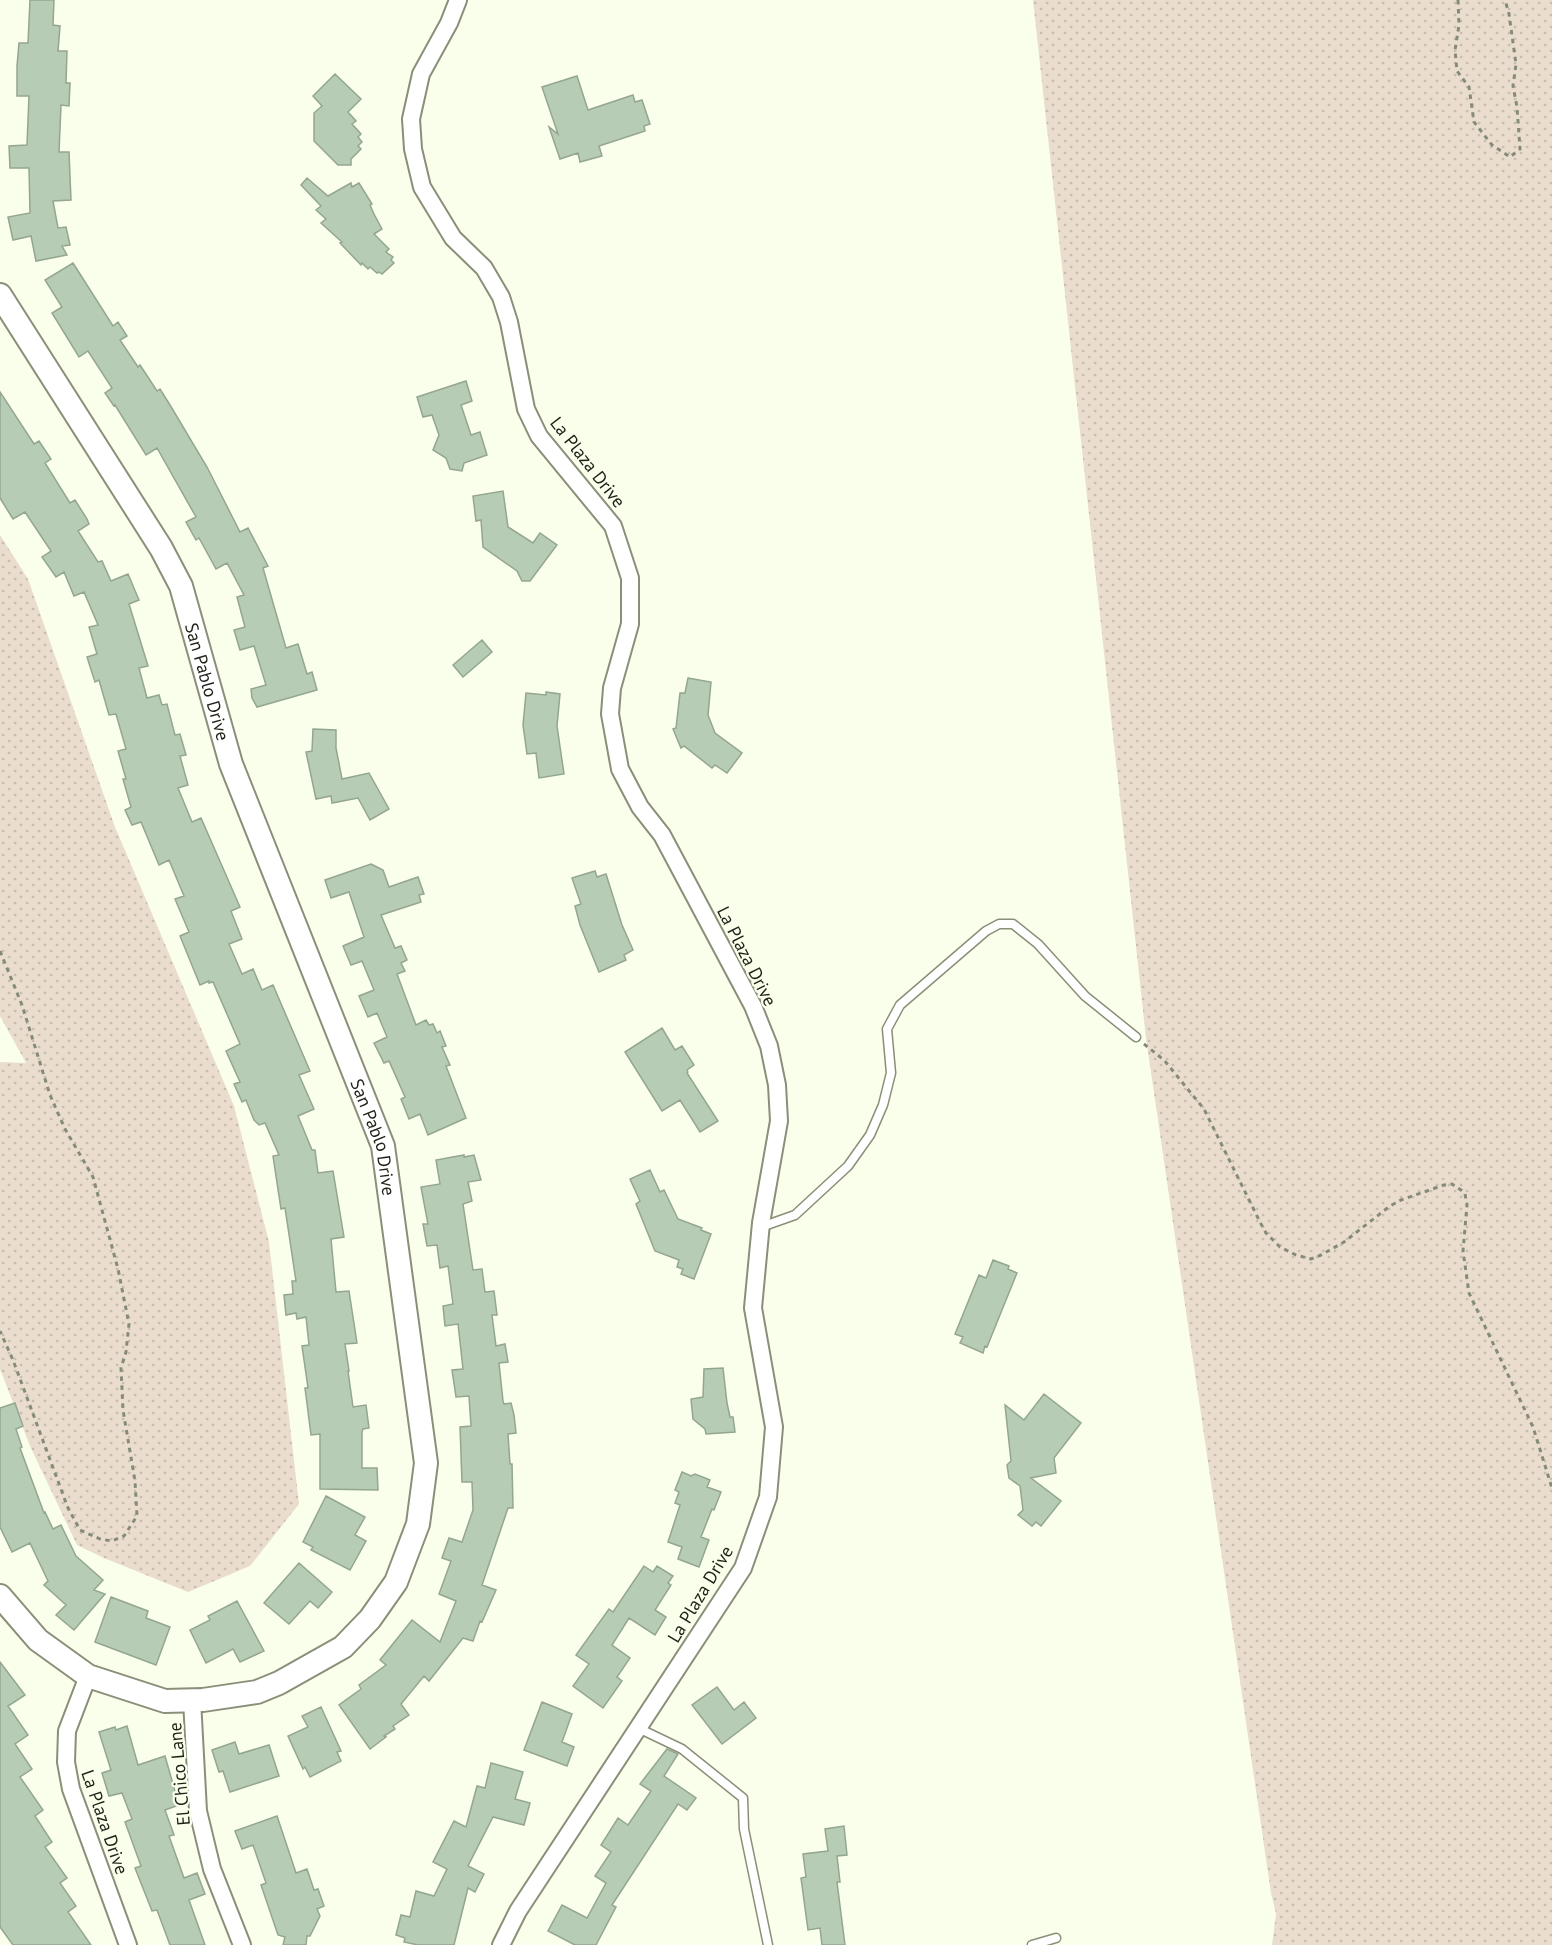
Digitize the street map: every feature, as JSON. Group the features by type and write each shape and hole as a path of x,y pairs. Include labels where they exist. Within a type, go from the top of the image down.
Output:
{"street":[{"name":"La Plaza Drive","path":"458,0 449,23 421,74 411,119 413,149 422,187 453,238 484,268 501,297 509,322 526,409 539,436 613,526 630,578 630,624 612,688 610,714 620,769 640,807 662,835 753,1006 769,1046 777,1085 779,1121 761,1227 753,1308 774,1427 768,1497 743,1568 518,1911 501,1945"},
{"name":"San Pablo Drive","path":"0,295 161,548 181,586 231,764 383,1146 426,1463 418,1524 396,1582 370,1619 342,1648 279,1683 257,1692 165,1701 88,1676 38,1640 0,1596"},
{"name":"La Plaza Drive","path":"88,1676 67,1731 66,1762 71,1789 128,1945"},
{"name":"El Chico Lane","path":"192,1700 198,1811 212,1869 242,1945"}],"lane":[{"path":"761,1227 795,1215 848,1166 870,1135 883,1105 891,1073 887,1029 900,1005 994,925 1013,924 1033,939 1084,996 1136,1037"},
{"path":"638,1728 682,1749 743,1798 744,1829 768,1945"},
{"path":"1032,1945 1056,1938"}],"path":[{"path":"1458,0 1459,25 1455,50 1457,71 1469,87 1474,122 1492,145 1510,158 1520,149 1513,86 1516,64 1509,14 1504,0"},
{"path":"0,951 22,1005 50,1095 65,1129 93,1177 118,1269 129,1324 126,1352 121,1368 123,1410 135,1481 137,1516 124,1536 112,1541 100,1539 80,1530 68,1508 0,1331"},
{"path":"1136,1037 1164,1060 1204,1109 1266,1233 1285,1250 1305,1258 1321,1256 1401,1200 1452,1184 1465,1194 1467,1205 1463,1251 1469,1293 1533,1427 1552,1488"}],"shaded area":[{"path":"1033,0 1552,0 1552,1945 1272,1945 1276,1914 1271,1893 1146,1038"},
{"path":"0,535 28,579 115,827 234,1106 269,1242 299,1504 250,1566 188,1592 77,1545 30,1446 0,1369 0,1062 26,1063 0,1016"}],"building":[{"path":"30,0 54,0 53,25 60,26 58,51 67,51 66,83 70,83 69,106 61,105 59,152 69,152 71,200 53,201 58,228 66,227 70,245 62,246 67,255 36,261 31,236 13,240 8,217 30,213 29,168 10,168 9,146 27,145 29,96 17,96 17,66 19,43 28,43"},
{"path":"335,74 361,99 348,112 356,121 352,124 361,134 358,137 362,142 358,146 361,149 351,159 351,165 338,165 314,141 314,113 322,106 313,96"},
{"path":"577,76 588,110 633,95 635,102 642,100 650,124 644,126 645,131 599,146 602,156 580,162 578,153 560,159 549,127 558,134 542,87"},
{"path":"307,178 328,196 351,183 352,187 359,183 372,204 370,205 382,229 374,234 389,249 386,252 393,257 391,260 394,263 382,274 370,267 368,269 362,263 361,265 340,243 342,242 321,223 326,219 316,210 321,206 301,185"},
{"path":"73,263 113,326 118,322 127,336 120,340 138,367 140,365 157,391 160,389 170,405 207,467 240,532 248,528 268,566 263,568 286,648 298,644 307,674 312,672 317,690 257,707 252,698 251,689 266,685 254,646 240,650 234,630 245,627 237,597 244,595 227,563 216,569 199,538 196,540 186,522 196,517 157,448 146,455 105,393 112,388 88,351 79,357 52,313 62,307 45,280"},
{"path":"466,381 472,401 461,405 471,435 480,432 487,455 464,463 462,471 450,469 446,458 433,450 439,435 432,415 423,417 417,397"},
{"path":"0,392 34,444 39,441 51,459 45,463 70,503 75,500 87,519 89,524 78,531 98,562 102,561 111,581 128,574 139,600 129,604 148,666 139,668 147,698 159,695 162,705 167,704 175,735 180,734 186,755 180,756 188,785 178,788 192,822 201,818 240,907 231,911 242,939 229,944 242,974 253,969 262,990 273,985 310,1071 299,1075 314,1109 298,1116 312,1150 315,1150 318,1173 333,1171 344,1237 331,1239 336,1292 349,1291 357,1343 345,1344 353,1407 366,1405 369,1428 363,1429 362,1432 362,1468 377,1468 378,1490 320,1489 320,1434 311,1435 305,1388 308,1388 302,1346 309,1345 306,1317 297,1319 296,1313 286,1315 284,1295 293,1294 292,1281 296,1281 285,1208 281,1209 273,1156 279,1155 265,1123 259,1125 254,1120 246,1100 242,1102 234,1084 240,1082 226,1051 240,1044 213,982 209,983 209,981 200,985 180,936 189,932 175,899 184,896 169,860 159,865 141,822 132,825 125,810 131,807 118,751 126,749 116,714 109,715 99,680 95,682 87,657 97,654 89,627 98,625 84,592 74,596 64,572 56,577 42,557 51,551 25,512 13,519 0,498"},
{"path":"503,491 508,527 533,543 540,533 557,545 530,581 522,581 517,571 483,547 481,520 476,521 473,496"},
{"path":"482,640 492,652 463,677 453,665"},
{"path":"688,678 711,682 708,715 715,733 742,753 727,773 715,765 712,768 684,746 681,748 673,729 676,728 680,693 685,693"},
{"path":"546,692 560,694 557,726 564,774 539,778 536,753 527,754 523,725 526,693 546,695"},
{"path":"313,729 336,730 336,748 342,779 369,773 389,809 370,820 358,798 332,803 331,796 316,799 306,752 312,751"},
{"path":"371,864 383,870 389,887 418,877 424,894 419,895 421,902 381,915 395,948 401,946 407,960 401,963 405,971 397,974 416,1025 426,1020 429,1025 433,1024 437,1033 440,1031 446,1046 442,1047 450,1065 446,1066 466,1118 428,1135 420,1114 409,1119 401,1099 405,1097 389,1061 384,1063 374,1043 387,1037 377,1013 368,1017 359,996 374,990 362,961 351,965 343,946 364,937 349,892 331,898 325,880"},
{"path":"595,871 597,877 606,874 622,925 633,950 624,955 626,960 599,972 580,925 575,906 581,904 572,878"},
{"path":"662,1028 675,1050 682,1046 694,1065 687,1070 687,1073 718,1121 700,1132 680,1100 662,1111 625,1052"},
{"path":"464,1155 464,1157 474,1155 481,1180 468,1182 472,1201 463,1204 473,1270 482,1269 485,1292 494,1291 497,1315 492,1315 496,1346 505,1344 508,1362 499,1363 503,1401 504,1404 511,1403 516,1433 508,1434 510,1464 512,1464 513,1508 508,1508 482,1585 496,1590 482,1622 480,1621 473,1641 463,1638 429,1681 424,1676 401,1704 409,1715 393,1726 395,1729 370,1749 339,1705 361,1689 359,1685 386,1665 380,1660 412,1620 440,1642 456,1601 439,1594 451,1561 442,1558 449,1538 462,1542 473,1510 472,1482 462,1482 460,1427 471,1426 469,1396 456,1397 452,1370 463,1369 458,1324 445,1326 443,1306 453,1304 448,1266 440,1268 437,1245 427,1246 423,1224 428,1224 421,1187 440,1184 436,1160"},
{"path":"650,1170 660,1192 664,1190 678,1219 711,1234 694,1279 681,1274 683,1269 677,1267 679,1260 655,1251 636,1204 640,1201 630,1179"},
{"path":"993,1260 1009,1266 1008,1269 1017,1273 983,1353 960,1343 963,1337 955,1334 979,1275 986,1278"},
{"path":"723,1368 727,1403 730,1417 733,1417 735,1432 706,1434 705,1429 693,1419 691,1399 703,1397 704,1369"},
{"path":"1044,1394 1081,1423 1054,1458 1056,1473 1031,1478 1061,1501 1041,1526 1036,1522 1032,1526 1018,1515 1023,1510 1020,1486 1009,1478 1007,1465 1011,1461 1005,1405 1024,1420"},
{"path":"15,1403 23,1426 16,1429 22,1447 20,1448 44,1513 53,1529 61,1525 76,1556 103,1580 94,1590 105,1594 74,1630 56,1615 66,1605 44,1585 48,1581 30,1543 12,1552 0,1527 0,1408"},
{"path":"682,1472 710,1480 707,1487 721,1492 701,1537 709,1540 699,1567 678,1559 682,1547 668,1542 680,1505 675,1503 679,1492 675,1490"},
{"path":"326,1496 365,1517 355,1535 366,1541 350,1570 311,1550 313,1547 303,1542"},
{"path":"299,1563 332,1592 318,1608 310,1601 289,1624 264,1603"},
{"path":"644,1566 653,1572 657,1566 673,1576 668,1583 671,1585 655,1610 666,1617 655,1635 629,1618 612,1645 630,1658 617,1677 622,1681 603,1708 573,1686 589,1664 576,1655 609,1609 613,1612"},
{"path":"111,1597 148,1611 146,1618 170,1627 156,1665 95,1642"},
{"path":"237,1601 264,1651 240,1662 233,1649 206,1663 190,1630 210,1620 208,1616"},
{"path":"0,1662 25,1695 8,1706 28,1735 15,1744 32,1769 20,1777 43,1810 35,1816 52,1842 45,1847 67,1878 60,1883 76,1906 68,1912 91,1945 13,1945 0,1927"},
{"path":"717,1687 734,1710 744,1702 756,1718 722,1744 692,1705"},
{"path":"542,1702 572,1714 562,1742 574,1747 567,1766 524,1750"},
{"path":"321,1707 341,1751 337,1752 341,1761 310,1777 305,1767 303,1769 288,1736 308,1727 302,1716"},
{"path":"127,1726 138,1765 165,1756 179,1805 165,1810 174,1835 169,1836 184,1878 197,1873 205,1894 189,1900 205,1945 170,1945 157,1910 152,1911 135,1868 141,1866 125,1822 132,1819 122,1793 109,1796 102,1773 111,1770 99,1732"},
{"path":"235,1742 239,1754 269,1745 279,1776 230,1792 223,1771 219,1772 212,1750"},
{"path":"667,1749 678,1754 664,1776 696,1798 687,1810 678,1804 612,1905 616,1907 596,1945 575,1945 548,1931 562,1905 587,1918 606,1883 595,1876 611,1852 601,1845 618,1818 628,1825 651,1791 640,1784"},
{"path":"491,1763 523,1772 515,1799 530,1803 524,1825 493,1817 468,1866 484,1874 475,1892 468,1888 454,1945 418,1945 404,1942 405,1938 396,1935 401,1915 410,1917 416,1891 434,1896 447,1869 433,1862 454,1821 466,1827 477,1786 485,1788"},
{"path":"277,1816 296,1873 307,1869 314,1890 318,1889 324,1906 317,1909 320,1916 310,1936 307,1936 306,1945 283,1945 285,1937 278,1935 261,1885 266,1883 253,1845 242,1849 235,1831"},
{"path":"844,1826 847,1855 837,1856 840,1882 837,1882 845,1945 822,1945 820,1928 808,1930 801,1878 806,1877 803,1854 828,1851 825,1829"}]}
